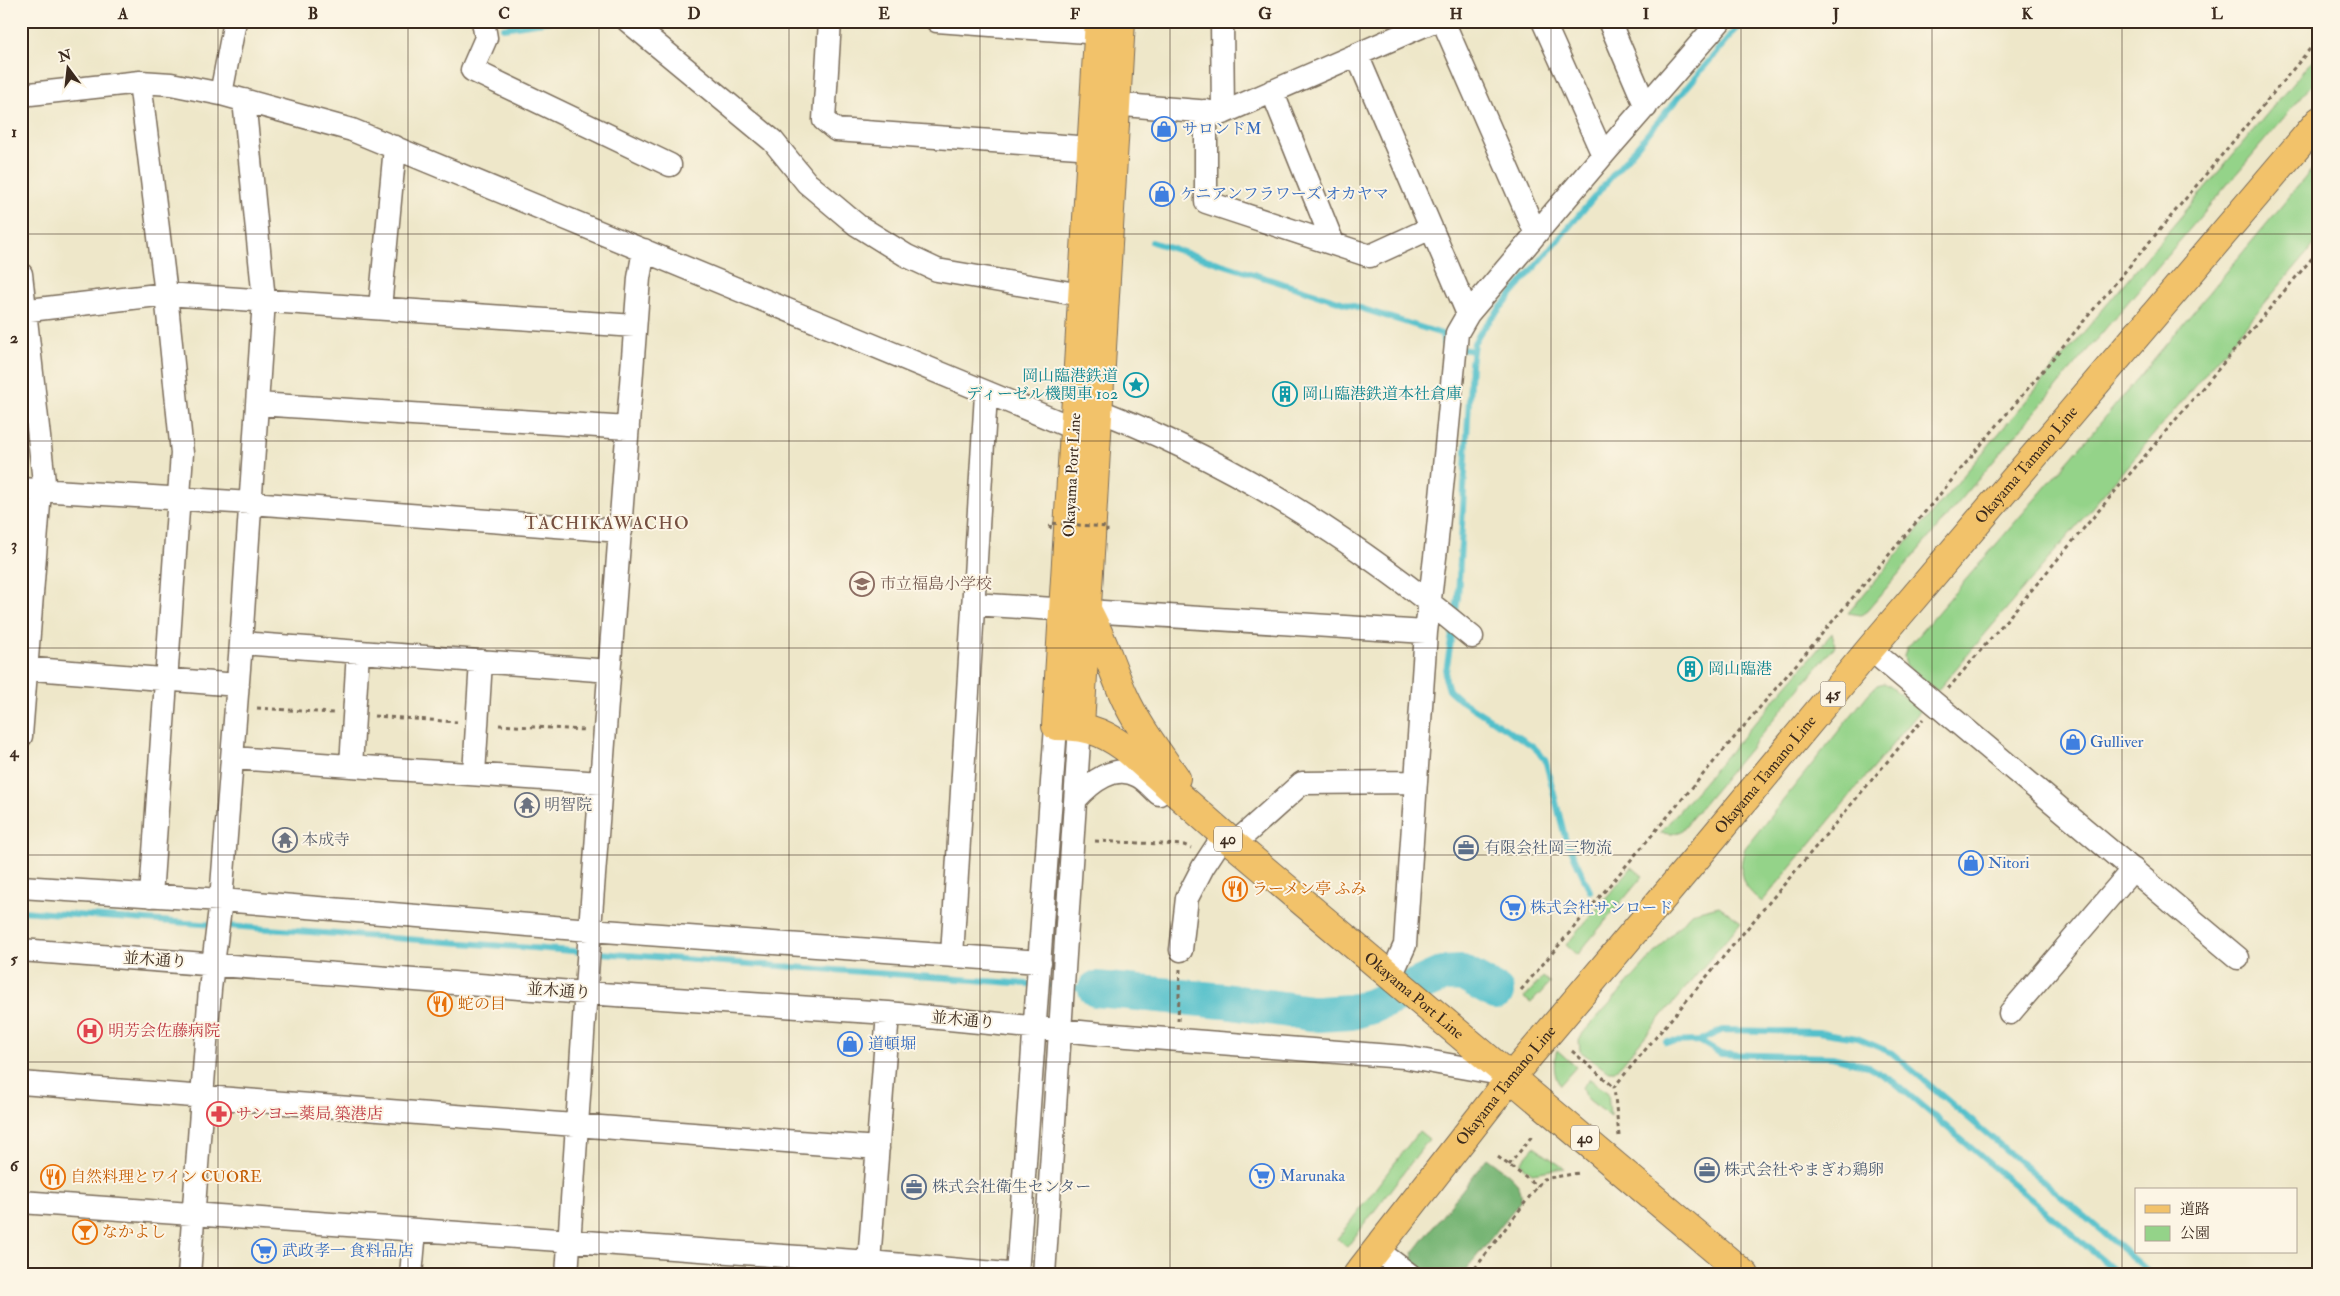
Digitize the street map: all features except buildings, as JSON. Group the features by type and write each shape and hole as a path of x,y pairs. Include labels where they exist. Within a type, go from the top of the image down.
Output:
{"main road":[{"name":"Okayama Port Line","path":"1110,27 1068,726 1106,734 1124,747 1218,838 1424,1002 1745,1275"},
{"name":"Okayama Tamano Line","path":"1357,1275 1512,1076 1870,649 2319,121"},
{"name":"40","path":"1075,610 1102,636 1125,698 1144,731 1218,838"}],"street":[{"path":"221,94 231,21"},
{"path":"483,21 486,38 472,70 670,165"},
{"path":"628,21 773,140 807,184 857,225 907,256 937,270 1094,298"},
{"path":"830,21 824,120 836,130 1103,149"},
{"path":"937,21 1110,27"},
{"path":"1222,21 1206,202 1370,256 1432,228"},
{"path":"1105,103 1214,112 1272,91 1434,21"},
{"path":"1443,21 1536,234"},
{"path":"1543,21 1602,155"},
{"path":"1609,21 1646,107"},
{"path":"1391,976 1405,944 1426,632 1436,608 1436,549 1457,333 1468,314 1602,155 1720,21"},
{"path":"1357,55 1468,314"},
{"path":"140,82 166,294 182,452 151,896"},
{"path":"21,95 140,82 171,84 221,94 352,130 395,146 986,394 1086,434"},
{"path":"1272,91 1333,244"},
{"path":"189,1275 202,1096 238,684 264,300 244,100"},
{"path":"380,308 395,146"},
{"path":"567,1275 635,326 639,278 644,250"},
{"path":"21,274 35,490 21,736"},
{"path":"23,311 166,294 635,326"},
{"path":"952,956 986,394"},
{"path":"258,404 628,428"},
{"path":"1088,407 1204,457 1250,481 1360,550 1472,637"},
{"path":"35,490 251,503 620,531"},
{"path":"973,604 1426,632"},
{"path":"241,643 610,671"},
{"path":"1870,649 2238,958"},
{"path":"351,766 358,652"},
{"path":"474,774 481,661"},
{"path":"24,668 238,684"},
{"path":"1044,1275 1062,1030 1076,799 1068,726"},
{"path":"21,1202 570,1240 1018,1275 1036,1027 1047,826 1068,726"},
{"path":"232,758 601,783"},
{"path":"1076,799 1088,786 1103,776 1128,772 1138,776 1168,802 1218,838"},
{"path":"1180,958 1187,898 1218,838 1302,782 1416,782"},
{"path":"2010,1013 2133,870"},
{"path":"21,887 151,896 220,907 590,936 952,956 1039,978"},
{"name":"並木通り","path":"21,950 586,993 888,1013 1062,1030 1404,1057 1512,1076"},
{"path":"869,1262 888,1013"},
{"path":"21,1083 878,1148"},
{"path":"411,1275 415,1230"},
{"path":"1376,1250 1410,1275"}],"path":[{"path":"1521,990 1947,485 2319,38"},
{"path":"1614,1087 2319,250"},
{"path":"1050,529 1051,523 1107,527 1107,532"},
{"path":"236,707 605,732"},
{"path":"1095,841 1184,845 1218,838"},
{"path":"1178,1021 1180,958"},
{"path":"1572,1050 1614,1087 1619,1136"},
{"path":"1509,1165 1532,1136"},
{"path":"1498,1157 1537,1186"},
{"path":"1470,1275 1543,1179 1579,1173"}],"green space":[{"path":"2319,52 2319,76 1867,611 1861,615 1848,613"},
{"path":"2319,161 2319,239 1937,691 1906,665 1904,656 1907,648 2103,420"},
{"path":"1832,633 1835,646 1681,831 1672,834 1660,833"},
{"path":"1884,683 1921,710 1762,902 1749,890 1743,879 1741,865 1745,848 1869,693 1877,685"},
{"path":"1632,867 1643,876 1577,955 1566,945"},
{"path":"1719,906 1741,922 1621,1065 1613,1071 1607,1071 1580,1051 1579,1041 1583,1033 1691,913"},
{"path":"1543,977 1550,983 1531,1003 1524,998"},
{"path":"1557,1050 1576,1067 1560,1085 1554,1068"},
{"path":"1590,1079 1608,1093 1610,1116 1584,1094 1582,1087"},
{"path":"1419,1131 1429,1139 1347,1247 1337,1239"},
{"path":"1534,1147 1564,1168 1532,1173 1520,1163"},
{"path":"1487,1158 1515,1181 1521,1193 1521,1200 1462,1275 1423,1275 1412,1263 1413,1253"}],"waterway":[{"path":"503,28 550,21"},
{"path":"1455,616 1458,597 1471,364 1474,343 1481,331 1743,21"},
{"path":"1152,242 1442,334 1444,346 1473,351"},
{"path":"1453,629 1445,677 1449,690 1460,700 1533,746 1545,759 1565,837 1590,891"},
{"path":"21,911 1096,989"},
{"path":"1096,989 1224,1001 1318,1014 1351,1012 1372,1006 1443,974 1462,973 1496,992"},
{"path":"1699,1041 1723,1030 1818,1032 1857,1038 1892,1053 2153,1275"},
{"path":"1666,1042 1699,1041 1721,1054 1832,1057 1868,1066 1894,1082 2120,1275"}],"place":[{"name":"サロンドM","path":"1164,129"},
{"name":"ケニアンフラワーズ オカヤマ","path":"1162,194"},
{"name":"岡山臨港鉄道 ディーゼル機関車 102","path":"1136,385"},
{"name":"岡山臨港鉄道本社倉庫","path":"1285,394"},
{"name":"市立福島小学校","path":"862,584"},
{"name":"岡山臨港","path":"1690,669"},
{"name":"Gulliver","path":"2073,742"},
{"name":"明智院","path":"527,805"},
{"name":"本成寺","path":"285,840"},
{"name":"有限会社岡三物流","path":"1466,848"},
{"name":"Nitori","path":"1971,863"},
{"name":"ラーメン亭 ふみ","path":"1235,889"},
{"name":"株式会社サンロード","path":"1513,908"},
{"name":"蛇の目","path":"440,1004"},
{"name":"明芳会佐藤病院","path":"90,1031"},
{"name":"道頓堀","path":"850,1044"},
{"name":"サンヨー薬局 築港店","path":"219,1114"},
{"name":"株式会社やまぎわ鶏卵","path":"1707,1170"},
{"name":"Marunaka","path":"1262,1176"},
{"name":"自然料理とワイン CUORE","path":"53,1177"},
{"name":"株式会社衛生センター","path":"914,1187"},
{"name":"なかよし","path":"85,1232"},
{"name":"武政孝一 食料品店","path":"264,1251"}],"district":[{"name":"TACHIKAWACHO","path":"607,523"}]}
